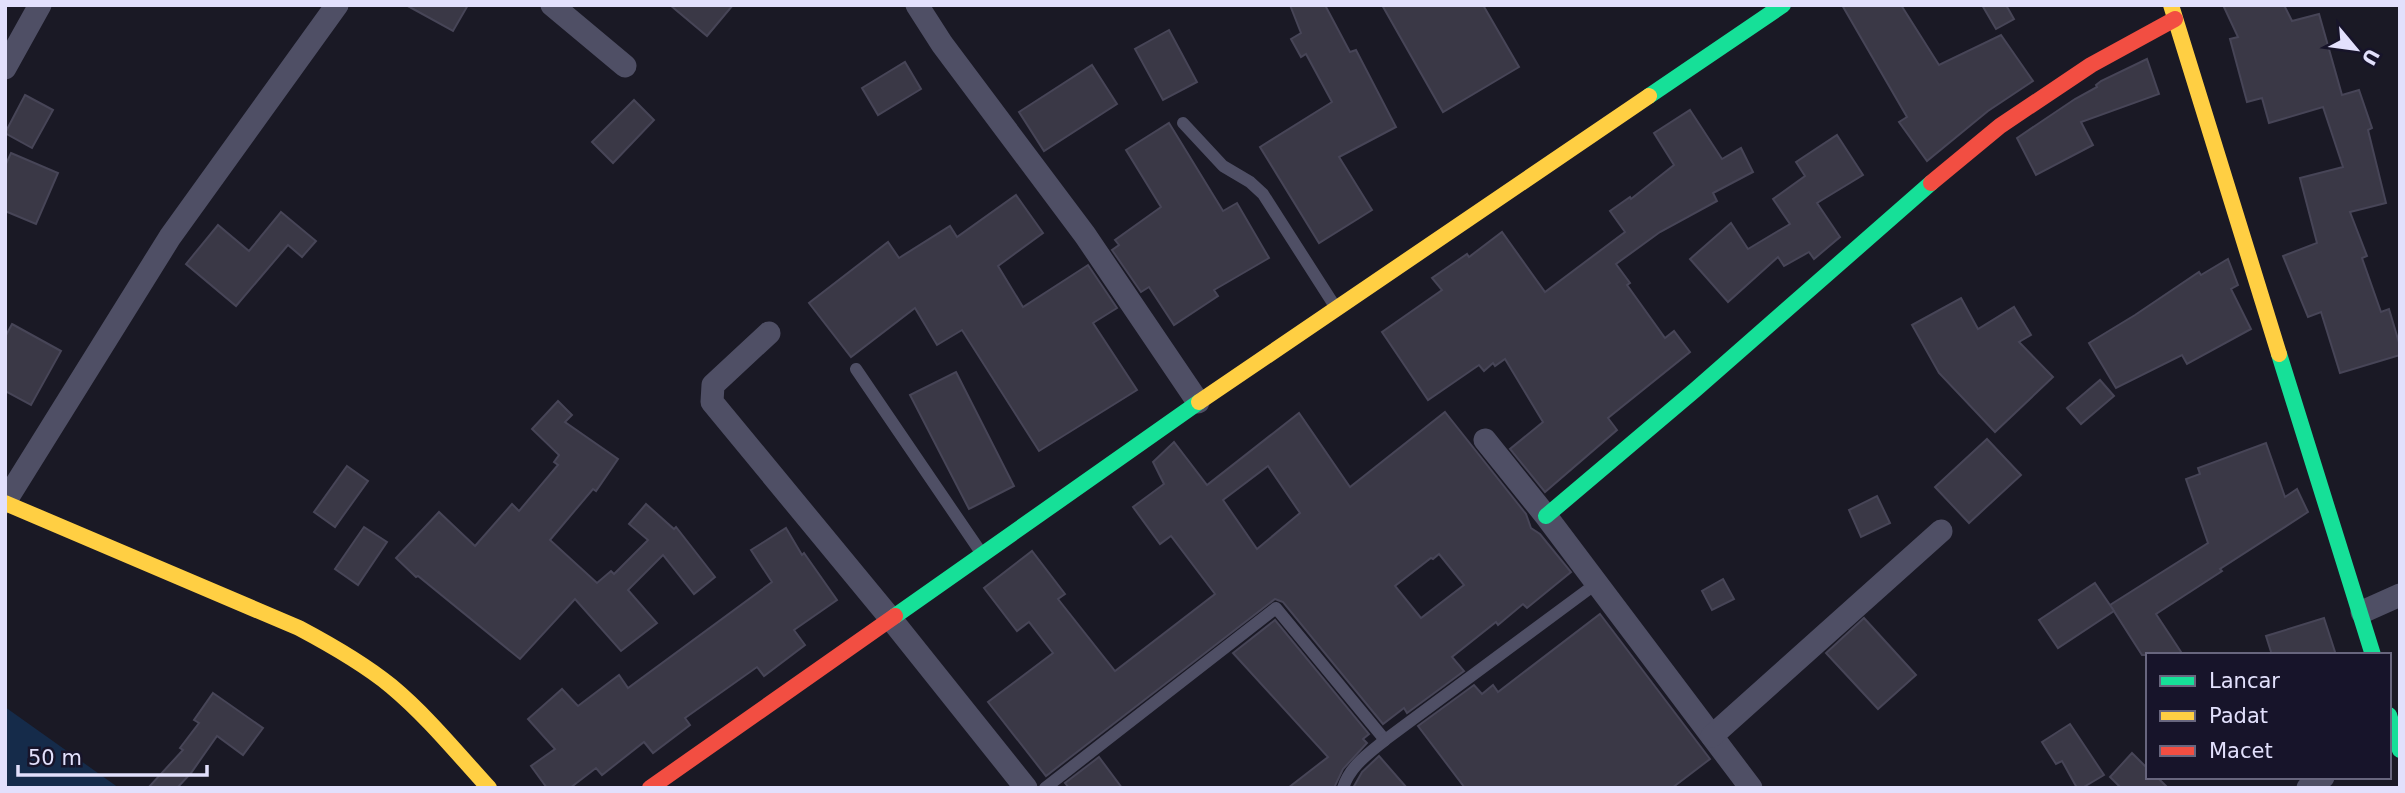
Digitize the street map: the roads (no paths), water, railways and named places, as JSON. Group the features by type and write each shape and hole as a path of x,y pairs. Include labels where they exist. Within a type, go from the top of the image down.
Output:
{"main road":[{"path":"650,788 1198,402 1783,5"},
{"path":"1546,516 2000,126 2173,12 2372,653"},
{"path":"5,503 299,628 337,648 375,673 403,696 489,788"}],"street":[{"path":"5,68 40,5"},
{"path":"5,503 170,237 337,5"},
{"path":"552,5 625,66"},
{"path":"917,5 942,44 1085,235 1198,402"},
{"path":"769,333 713,385 712,402 1026,788"},
{"path":"1485,440 1597,583 1712,736 1746,786"},
{"path":"1712,736 1941,531"},
{"path":"2361,612 2400,595"}],"lane":[{"path":"1183,123 1223,166 1250,182 1263,194 1336,309"},
{"path":"856,369 982,555"},
{"path":"1343,788 1346,777 1357,763 1385,740 1597,583"},
{"path":"1045,788 1276,608 1385,740"}],"water":[{"path":"5,707 119,788 5,788"}]}
